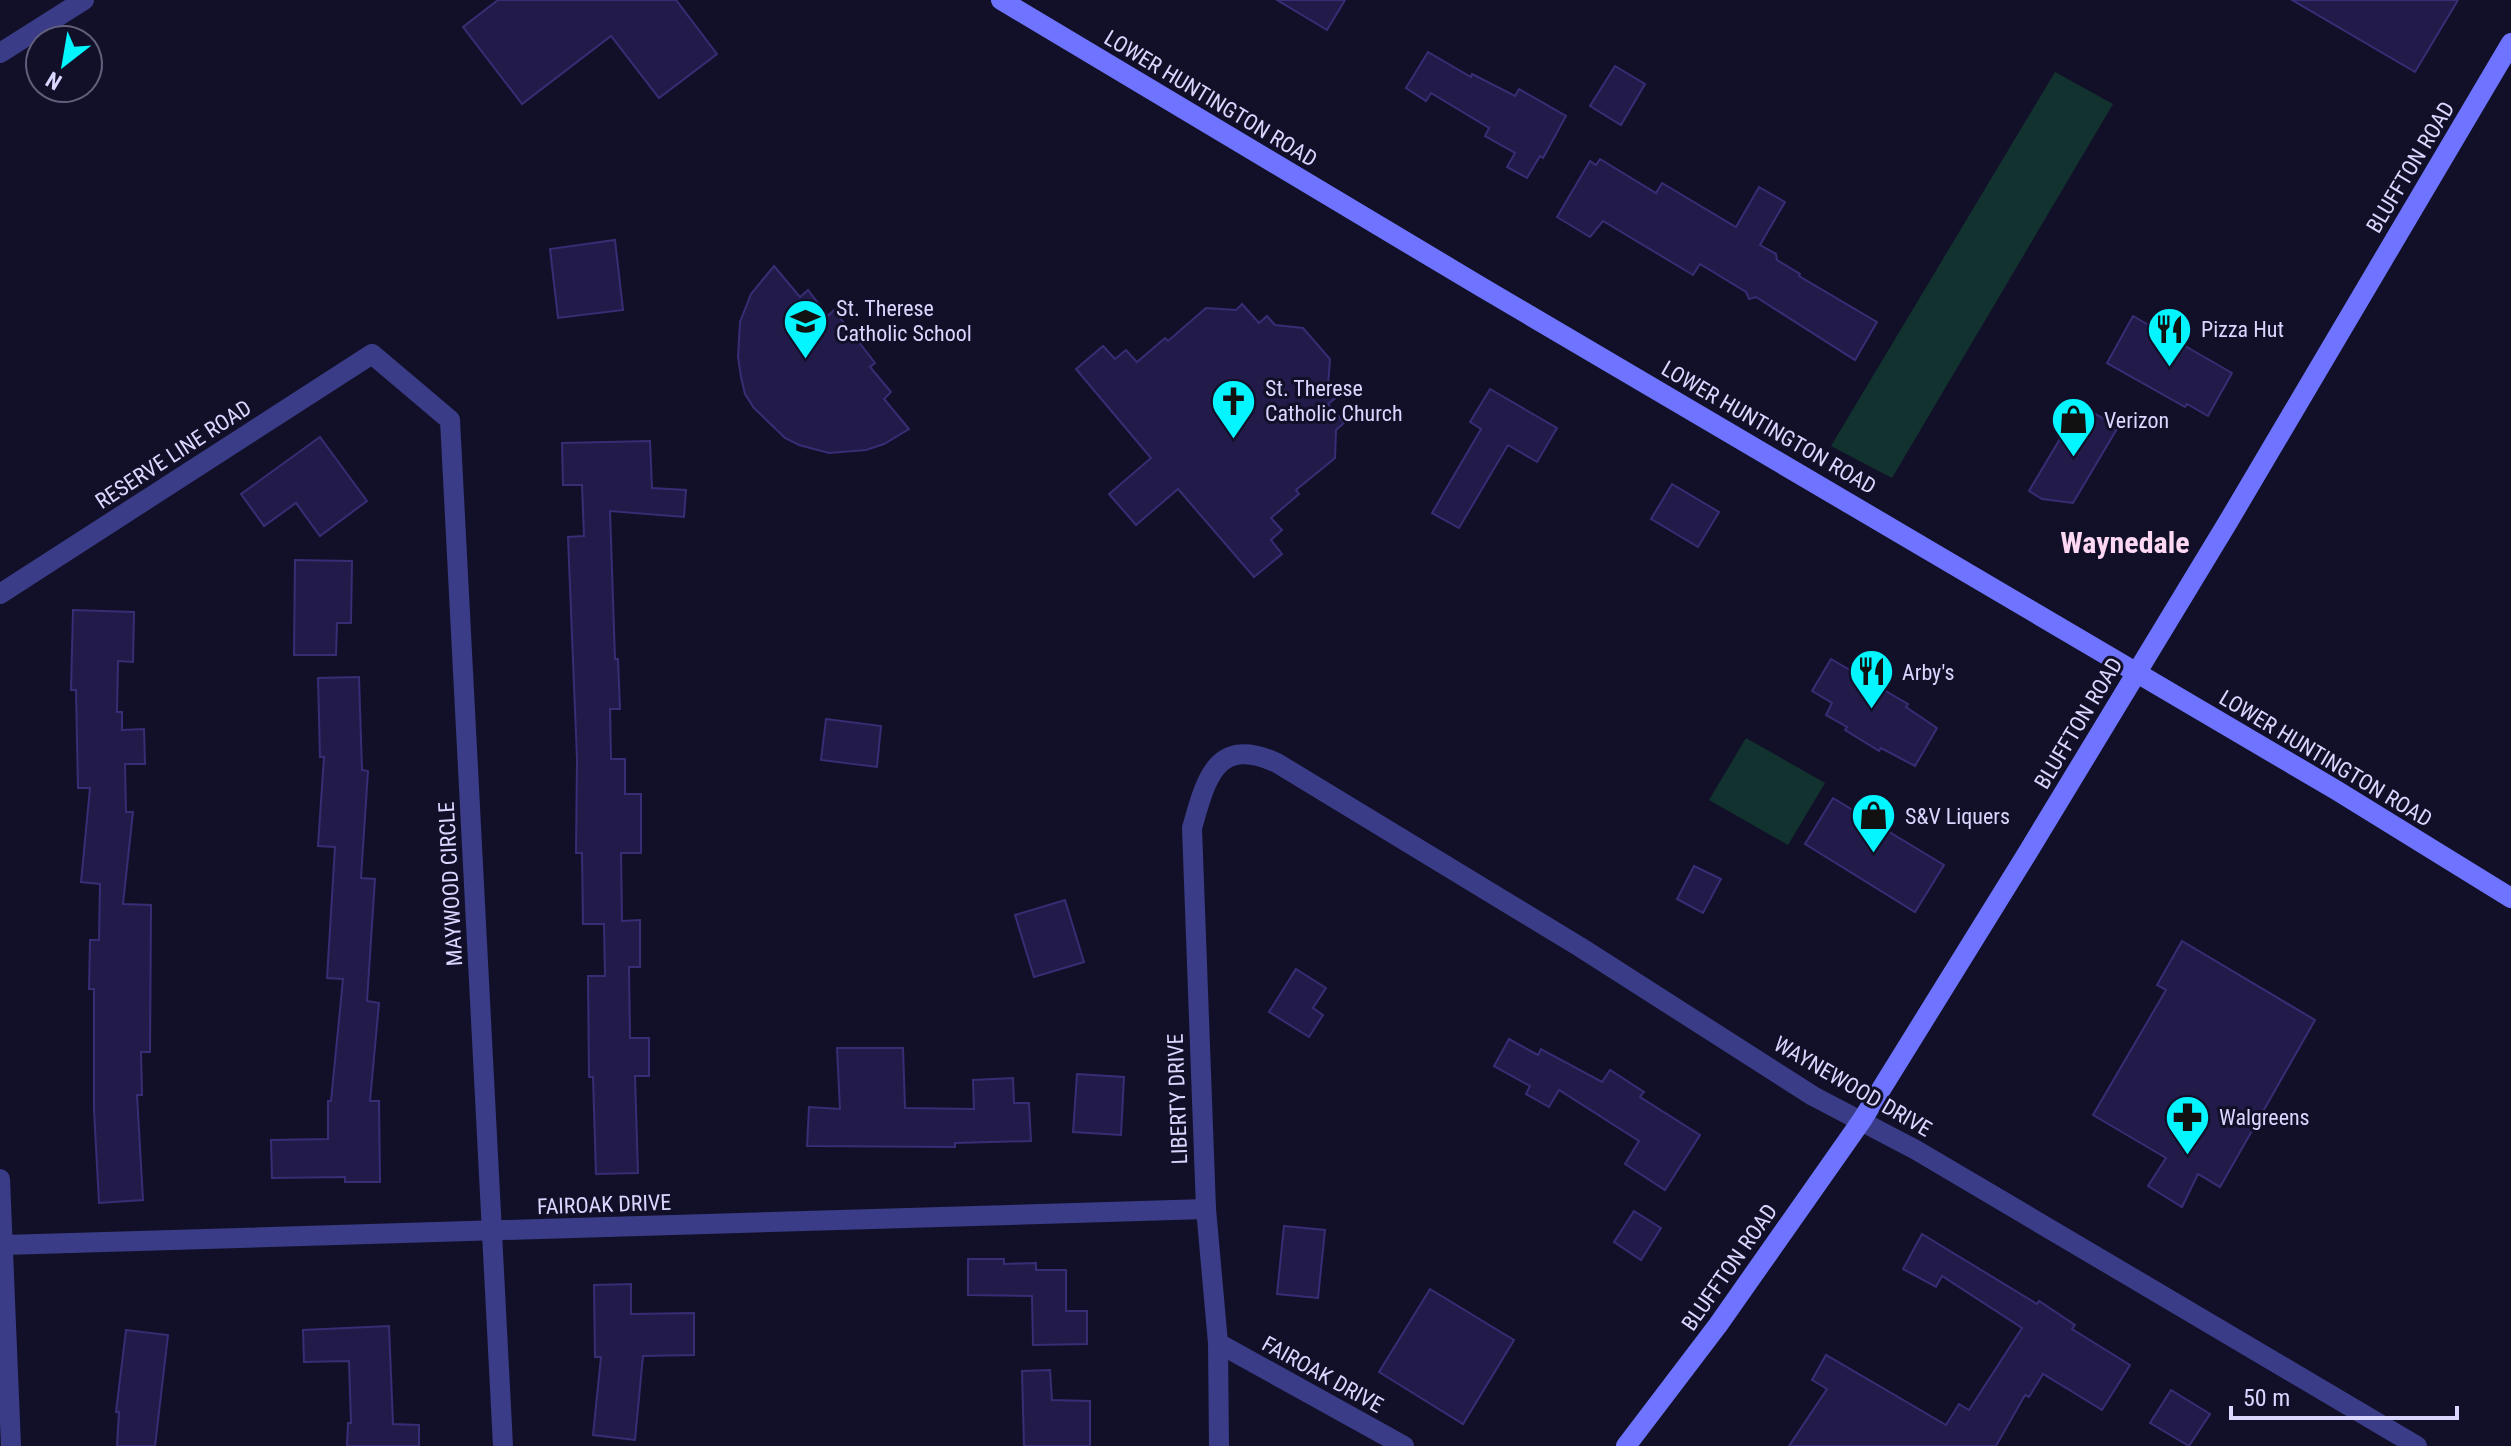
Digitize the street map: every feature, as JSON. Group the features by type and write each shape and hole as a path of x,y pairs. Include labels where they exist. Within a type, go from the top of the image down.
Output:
{"main road":[{"name":"LOWER HUNTINGTON ROAD","path":"1001,0 2336,790 2511,898"},
{"name":"BLUFFTON ROAD","path":"1626,1446 1718,1325 1862,1120 2137,673 2511,43"}],"street":[{"path":"0,53 84,0"},
{"name":"RESERVE LINE ROAD","path":"0,594 372,354"},
{"name":"MAYWOOD CIRCLE","path":"372,354 450,420 503,1446"},
{"name":"WAYNEWOOD DRIVE","path":"1225,758 1240,753 1259,755 1277,763 1580,947 1813,1096 1862,1120 2417,1446"},
{"name":"LIBERTY DRIVE","path":"1219,1446 1218,1343 1206,1209 1192,828 1201,796 1211,775 1225,758"},
{"path":"0,1179 11,1446"},
{"name":"FAIROAK DRIVE","path":"4,1245 1206,1209"},
{"name":"FAIROAK DRIVE","path":"1218,1343 1404,1446"}],"green space":[{"path":"2055,72 2113,104 1892,478 1831,446"},
{"path":"1746,738 1825,783 1788,845 1709,800"}],"building":[{"path":"498,0 676,0 717,54 659,98 611,36 522,104 463,27"},
{"path":"1277,0 1345,0 1327,30"},
{"path":"2292,0 2458,0 2415,72"},
{"path":"1428,52 1471,77 1472,74 1515,96 1519,89 1566,116 1543,158 1540,156 1527,178 1507,167 1515,153 1485,136 1489,128 1431,93 1426,101 1406,88"},
{"path":"1615,66 1645,84 1621,125 1590,106"},
{"path":"1600,159 1656,193 1662,183 1736,227 1759,187 1785,202 1760,245 1776,254 1777,260 1799,276 1877,322 1855,360 1756,297 1749,299 1746,292 1700,264 1693,275 1603,221 1590,237 1557,217 1590,161 1596,165"},
{"path":"615,240 623,310 558,318 550,249"},
{"name":"St. Therese Catholic School","path":"774,266 800,297 808,290 828,316 834,310 875,363 870,367 891,392 884,399 909,429 884,444 866,450 829,453 785,438 754,408 745,394 741,377 738,357 740,322 751,294"},
{"name":"St. Therese Catholic Church","path":"1242,304 1259,323 1267,316 1275,325 1303,328 1330,359 1328,386 1337,397 1328,404 1344,423 1336,430 1335,458 1296,490 1299,494 1271,518 1282,530 1271,540 1282,554 1254,577 1178,489 1136,525 1109,494 1151,458 1076,369 1103,346 1115,359 1126,350 1137,362 1165,338 1168,341 1206,308 1236,310"},
{"name":"Pizza Hut","path":"2133,316 2232,373 2208,416 2187,404 2185,407 2107,363"},
{"path":"1490,389 1557,428 1537,462 1508,445 1459,528 1432,513 1481,429 1470,422"},
{"name":"Verizon","path":"2080,405 2118,427 2073,503 2042,499 2029,491"},
{"path":"320,437 367,501 320,536 296,503 264,526 241,494"},
{"path":"650,441 652,488 686,490 684,517 610,511 615,659 618,659 620,709 610,709 611,759 625,759 625,794 641,794 641,853 621,853 622,921 640,920 640,967 629,967 630,1038 649,1038 649,1076 635,1076 638,1173 596,1174 593,1077 589,1077 588,976 605,976 604,924 583,924 582,853 576,853 577,759 568,537 584,536 582,485 563,485 562,443"},
{"path":"1672,484 1719,512 1698,547 1651,519"},
{"path":"295,560 352,561 351,623 337,623 336,655 294,655"},
{"path":"73,610 134,612 133,662 118,661 117,712 122,712 122,730 144,729 145,764 125,764 126,812 133,812 123,904 151,905 150,1052 141,1052 142,1095 137,1095 143,1200 99,1203 94,1110 94,989 89,989 90,940 99,940 100,884 81,882 90,788 78,788 76,690 71,690"},
{"name":"Arby's","path":"1831,659 1908,704 1906,707 1937,728 1915,766 1881,748 1879,751 1826,715 1832,703 1812,691"},
{"path":"359,677 362,770 368,771 361,878 375,879 367,1001 379,1003 370,1101 379,1101 380,1182 345,1182 345,1177 272,1178 271,1140 328,1139 328,1101 331,1101 343,979 327,978 335,847 318,846 324,757 320,757 318,678"},
{"path":"826,719 881,726 877,767 821,760"},
{"name":"S&V Liquers","path":"1833,798 1944,865 1915,912 1805,844"},
{"path":"1694,866 1721,879 1703,913 1677,899"},
{"path":"1065,900 1084,962 1034,977 1015,915"},
{"name":"Walgreens","path":"2182,941 2315,1020 2220,1187 2198,1174 2182,1207 2148,1186 2166,1158 2093,1115 2166,990 2157,985"},
{"path":"1296,969 1326,988 1313,1008 1323,1015 1309,1037 1269,1012"},
{"path":"1509,1039 1538,1055 1541,1049 1602,1082 1610,1070 1644,1092 1640,1097 1700,1135 1665,1190 1625,1164 1639,1141 1559,1090 1549,1107 1526,1094 1530,1086 1494,1066"},
{"path":"837,1048 903,1048 905,1108 974,1109 973,1080 1013,1078 1014,1103 1029,1103 1031,1141 955,1143 955,1147 807,1146 809,1107 840,1109"},
{"path":"1077,1074 1124,1077 1121,1135 1073,1132"},
{"path":"1634,1211 1661,1228 1641,1260 1614,1242"},
{"path":"1284,1226 1325,1230 1318,1298 1277,1294"},
{"path":"1922,1234 2037,1304 2039,1301 2075,1325 2072,1329 2130,1365 2102,1410 2043,1374 2029,1397 2025,1395 1996,1446 1789,1446 1827,1389 1812,1380 1826,1355 1946,1425 1959,1404 1969,1410 2022,1328 1942,1276 1936,1287 1903,1269"},
{"path":"968,1259 1004,1259 1004,1264 1036,1263 1036,1270 1066,1270 1066,1311 1087,1311 1087,1344 1033,1345 1032,1296 968,1295"},
{"path":"631,1284 631,1314 694,1313 694,1355 643,1356 635,1440 593,1435 601,1357 595,1357 594,1285"},
{"path":"1430,1289 1514,1340 1463,1424 1379,1372"},
{"path":"389,1326 393,1424 419,1425 419,1446 347,1446 348,1423 351,1423 349,1361 304,1362 303,1330"},
{"path":"126,1330 168,1335 155,1446 117,1446 119,1412 116,1412"},
{"path":"1050,1370 1052,1400 1090,1401 1090,1446 1024,1446 1022,1371"},
{"path":"2171,1390 2210,1414 2189,1446 2150,1423"}],"place":[{"name":"St. Therese Catholic School","path":"805,360"},
{"name":"Pizza Hut","path":"2170,368"},
{"name":"St. Therese Catholic Church","path":"1234,440"},
{"name":"Verizon","path":"2073,459"},
{"name":"Arby's","path":"1871,711"},
{"name":"S&V Liquers","path":"1874,855"},
{"name":"Walgreens","path":"2188,1156"}],"district":[{"name":"Waynedale","path":"2125,543"}]}
